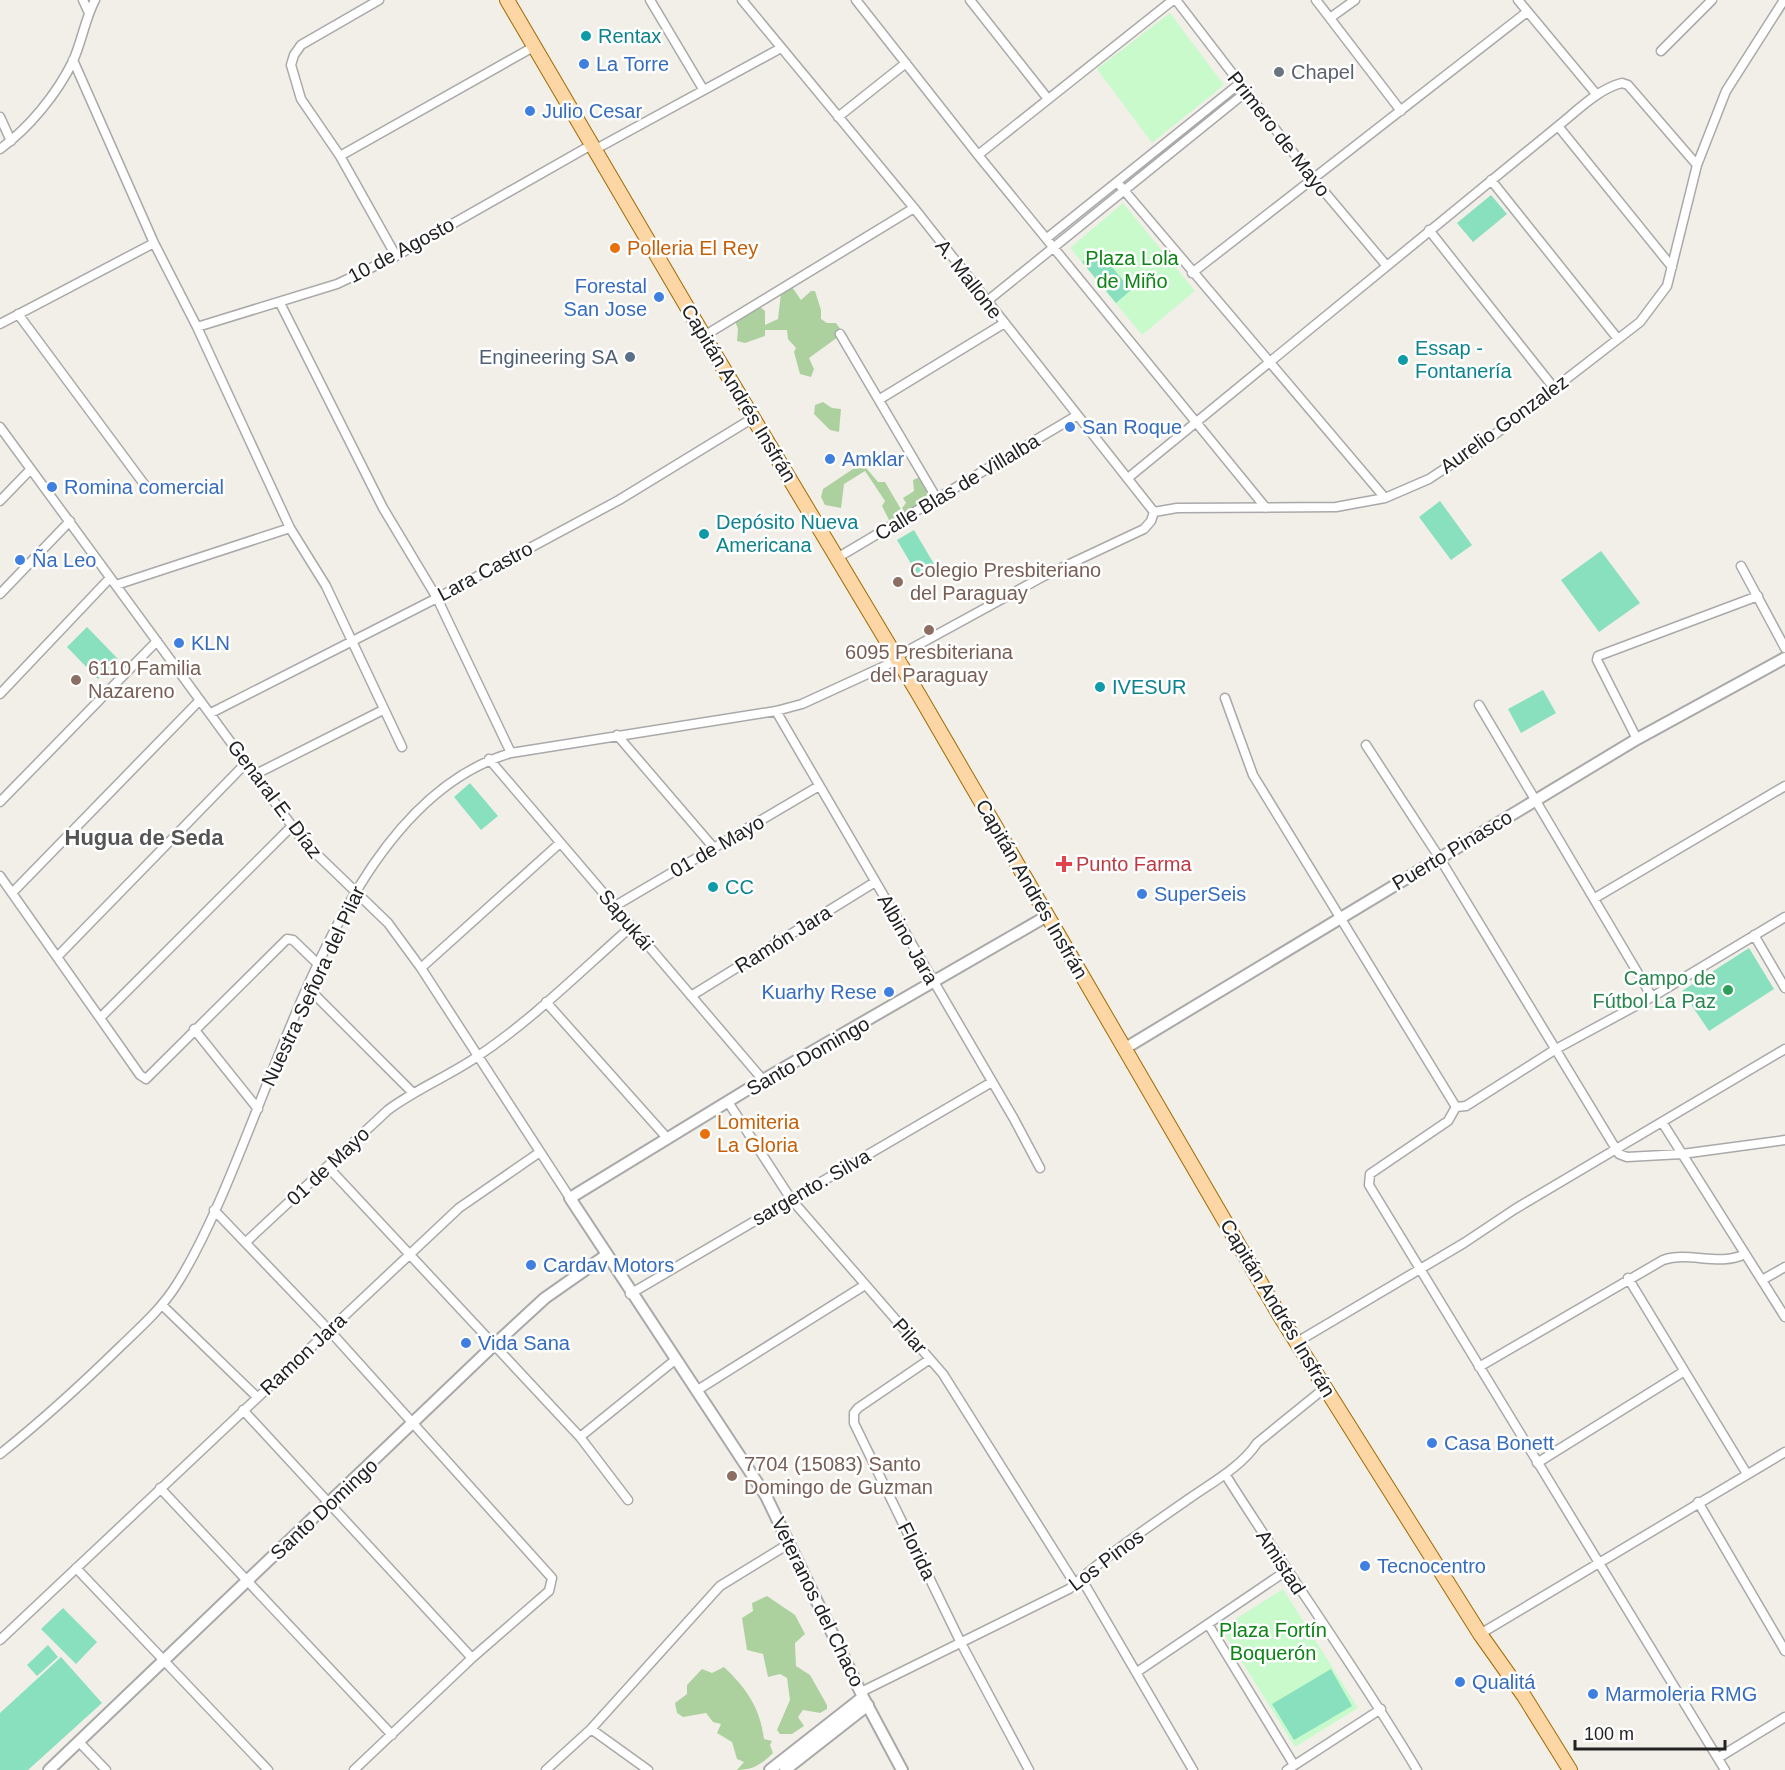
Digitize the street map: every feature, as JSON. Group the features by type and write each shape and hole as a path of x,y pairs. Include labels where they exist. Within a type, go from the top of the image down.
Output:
{"main road":[{"name":"Capitán Andrés Insfrán","path":"507,0 896,657 1297,1342 1480,1634 1524,1696 1570,1770"}],"street":[{"path":"83,0 89,13"},
{"path":"0,149 40,111 73,60 95,0"},
{"path":"379,0 301,45 294,55 293,76 301,99 339,156 396,256"},
{"path":"650,0 703,89"},
{"name":"A. Mallone","path":"742,0 914,208 1003,324 1154,512"},
{"path":"856,0 978,155 1266,508"},
{"path":"970,0 1048,99"},
{"path":"978,155 1175,0"},
{"name":"Primero de Mayo","path":"1175,0 1312,177 1386,265"},
{"path":"1316,0 1401,111"},
{"path":"1330,18 1354,0"},
{"path":"1518,0 1597,95"},
{"path":"1661,51 1712,0"},
{"name":"Aurelio Gonzalez","path":"1154,512 1177,508 1336,507 1384,498 1429,478 1506,428 1640,322 1667,286 1697,165 1731,81 1784,0"},
{"path":"1192,273 1312,177 1401,111 1527,12"},
{"path":"339,156 535,46"},
{"name":"10 de Agosto","path":"196,327 337,284 396,256 781,48"},
{"path":"73,60 154,243 290,528 326,586 402,747"},
{"path":"838,117 906,63"},
{"path":"1128,478 1597,95 1619,83 1626,84 1697,165"},
{"path":"1047,238 1239,84"},
{"path":"986,302 1246,92"},
{"path":"0,117 11,141"},
{"path":"1558,126 1672,267"},
{"path":"1491,180 1618,339"},
{"path":"1117,182 1384,498"},
{"path":"704,336 914,208"},
{"path":"1429,231 1554,388"},
{"path":"0,324 154,243"},
{"path":"280,303 383,508 437,598 511,753"},
{"path":"18,314 144,484"},
{"path":"880,399 1003,324"},
{"path":"840,334 937,499"},
{"name":"Calle Blas de Villalba","path":"837,558 1076,416"},
{"name":"Lara Castro","path":"211,713 437,598 619,500 753,418"},
{"name":"Genaral E. Díaz","path":"0,427 292,826 322,862 356,890 388,923 421,968 570,1198"},
{"path":"0,501 30,470"},
{"path":"896,657 1044,576 1144,529 1154,512"},
{"path":"0,594 70,521"},
{"path":"116,585 290,528"},
{"path":"1742,566 1785,648"},
{"path":"0,694 110,578"},
{"path":"1637,739 1597,660 1598,656 1758,596"},
{"path":"0,802 157,641"},
{"name":"Nuestra Señora del Pilar","path":"0,1454 42,1421 162,1305 189,1265 319,965 356,890 387,844 416,814 460,778 489,759 511,753 617,735 776,711 802,704 887,665 896,657"},
{"name":"Puerto Pinasco","path":"1124,1049 1637,739 1785,658"},
{"path":"1225,698 1253,775 1342,917 1456,1107"},
{"path":"12,893 200,700"},
{"path":"1479,705 1652,996"},
{"path":"256,774 383,710"},
{"name":"Albino Jara","path":"776,711 1040,1168"},
{"path":"617,735 714,848"},
{"path":"1366,746 1439,857 1615,1150 1627,1157 1682,1154 1785,1140"},
{"name":"Sapukái","path":"489,759 764,1080"},
{"path":"57,957 247,762"},
{"name":"01 de Mayo","path":"615,906 819,786"},
{"path":"1595,898 1785,786"},
{"path":"100,1018 292,826"},
{"path":"421,968 561,843"},
{"path":"0,876 140,1075 146,1079 287,939 293,940 319,965"},
{"name":"Ramón Jara","path":"691,996 875,882"},
{"name":"Santo Domingo","path":"570,1198 764,1080 1047,916"},
{"path":"1456,1107 1466,1106 1556,1049 1652,996 1785,917"},
{"path":"478,1056 546,1002 632,926"},
{"path":"1754,935 1785,988"},
{"path":"309,989 412,1092"},
{"path":"546,1002 668,1139"},
{"path":"194,1029 258,1109"},
{"path":"1297,1342 1785,1049"},
{"name":"01 de Mayo","path":"246,1242 388,1110 412,1092 478,1056"},
{"name":"sargento. Silva","path":"630,1294 992,1082"},
{"name":"Pilar","path":"728,1102 791,1198 943,1374 1137,1672 1193,1770"},
{"path":"1456,1107 1448,1121 1372,1172 1367,1178 1369,1185 1596,1563 1725,1770"},
{"path":"1662,1122 1785,1317"},
{"name":"Ramon Jara","path":"0,1641 459,1208 540,1152"},
{"path":"328,1167 580,1437 628,1500"},
{"name":"Veteranos del Chaco","path":"570,1198 605,1256 766,1496 864,1698 902,1770"},
{"path":"214,1210 329,1330 552,1578 549,1591 472,1658 354,1770"},
{"path":"1479,1366 1628,1278 1673,1256 1735,1259 1745,1254"},
{"name":"Santo Domingo","path":"49,1770 495,1344 545,1298 605,1256"},
{"path":"1762,1280 1785,1267"},
{"path":"1628,1278 1747,1474"},
{"path":"696,1391 865,1285"},
{"path":"162,1305 257,1397"},
{"name":"Florida","path":"930,1359 858,1408 853,1417 962,1643 1029,1770"},
{"path":"580,1437 675,1360"},
{"path":"1537,1463 1683,1372"},
{"name":"Los Pinos","path":"785,1770 864,1698 962,1643 1069,1590 1093,1566 1225,1474 1249,1454 1257,1443 1326,1388"},
{"path":"243,1410 472,1658"},
{"path":"1480,1634 1785,1452"},
{"name":"Amistad","path":"1225,1474 1286,1571 1381,1709 1417,1770"},
{"path":"160,1488 392,1735"},
{"path":"1698,1502 1785,1651"},
{"path":"546,1770 591,1729 720,1586 790,1543"},
{"path":"76,1568 268,1770"},
{"path":"1137,1672 1286,1571"},
{"path":"1208,1624 1291,1768 1381,1709"},
{"path":"770,1770 864,1698"},
{"path":"1718,1758 1785,1717"},
{"path":"591,1729 648,1770"},
{"path":"79,1742 106,1770"}],"green space":[{"path":"1170,13 1224,85 1152,143 1097,69"},
{"path":"1491,195 1507,214 1473,242 1457,223"},
{"name":"Plaza Lola de Miño","path":"1123,203 1195,291 1142,335 1070,248"},
{"path":"1097,249 1131,290 1116,303 1082,262"},
{"path":"792,287 801,300 811,291 815,291 821,310 821,319 827,323 836,323 841,330 838,337 809,358 814,369 811,377 800,374 794,352 796,348 788,339 787,330 765,330 765,336 745,343 737,341 738,329 734,318 737,315 749,315 759,306 765,311 765,325 778,319 781,293"},
{"path":"823,402 832,408 841,409 839,432 830,430 814,414 815,405"},
{"path":"862,463 878,482 885,482 902,511 897,519 889,520 882,506 885,501 865,471 844,484 841,508 825,505 821,497 823,489"},
{"path":"922,476 930,496 919,509 904,512 902,508 906,503 903,498 914,491 913,480"},
{"path":"1440,501 1472,545 1451,560 1419,517"},
{"path":"914,530 934,564 917,574 897,540"},
{"path":"1601,551 1640,603 1599,632 1561,580"},
{"path":"87,627 118,659 98,679 67,647"},
{"path":"1543,690 1556,713 1521,733 1508,709"},
{"path":"470,783 498,816 481,830 454,797"},
{"name":"Campo de Fútbol La Paz","path":"1749,948 1774,989 1709,1031 1682,991"},
{"name":"Plaza Fortín Boquerón","path":"1283,1589 1358,1708 1295,1747 1221,1628"},
{"path":"767,1596 795,1615 805,1634 795,1643 796,1666 810,1675 827,1705 827,1709 820,1713 803,1710 798,1717 804,1726 792,1734 780,1734 777,1730 790,1700 787,1678 780,1674 768,1677 763,1654 747,1650 742,1618 753,1611 752,1603"},
{"path":"63,1608 97,1642 76,1664 41,1629"},
{"path":"48,1645 58,1657 37,1676 27,1665"},
{"path":"61,1657 102,1703 28,1770 0,1770 0,1713"},
{"path":"724,1667 751,1699 759,1717 764,1739 772,1741 770,1745 773,1753 753,1768 737,1770 744,1762 737,1759 732,1742 717,1733 721,1724 713,1722 706,1713 683,1717 677,1713 675,1703 687,1694 687,1685 702,1669 712,1673"},
{"path":"1331,1669 1352,1706 1294,1740 1272,1704"}],"place":[{"name":"Rentax","path":"586,36"},
{"name":"La Torre","path":"584,64"},
{"name":"Chapel","path":"1279,72"},
{"name":"Julio Cesar","path":"530,111"},
{"name":"Polleria El Rey","path":"615,248"},
{"name":"Forestal San Jose","path":"659,297"},
{"name":"Engineering SA","path":"630,357"},
{"name":"Essap - Fontanería","path":"1403,360"},
{"name":"San Roque","path":"1070,427"},
{"name":"Amklar","path":"830,459"},
{"name":"Romina comercial","path":"52,487"},
{"name":"Depósito Nueva Americana","path":"704,534"},
{"name":"Ña Leo","path":"20,560"},
{"name":"Colegio Presbiteriano del Paraguay","path":"898,582"},
{"name":"6095 Presbiteriana del Paraguay","path":"929,630"},
{"name":"KLN","path":"179,643"},
{"name":"6110 Familia Nazareno","path":"76,680"},
{"name":"IVESUR","path":"1100,687"},
{"name":"Punto Farma","path":"1064,864"},
{"name":"CC","path":"713,887"},
{"name":"SuperSeis","path":"1142,894"},
{"name":"Campo de Fútbol La Paz","path":"1728,990"},
{"name":"Kuarhy Rese","path":"889,992"},
{"name":"Lomiteria La Gloria","path":"705,1134"},
{"name":"Cardav Motors","path":"531,1265"},
{"name":"Vida Sana","path":"466,1343"},
{"name":"Casa Bonett","path":"1432,1443"},
{"name":"7704 (15083) Santo Domingo de Guzman","path":"732,1476"},
{"name":"Tecnocentro","path":"1365,1566"},
{"name":"Qualitá","path":"1460,1682"},
{"name":"Marmoleria RMG","path":"1593,1694"}],"district":[{"name":"Hugua de Seda","path":"144,837"}]}
